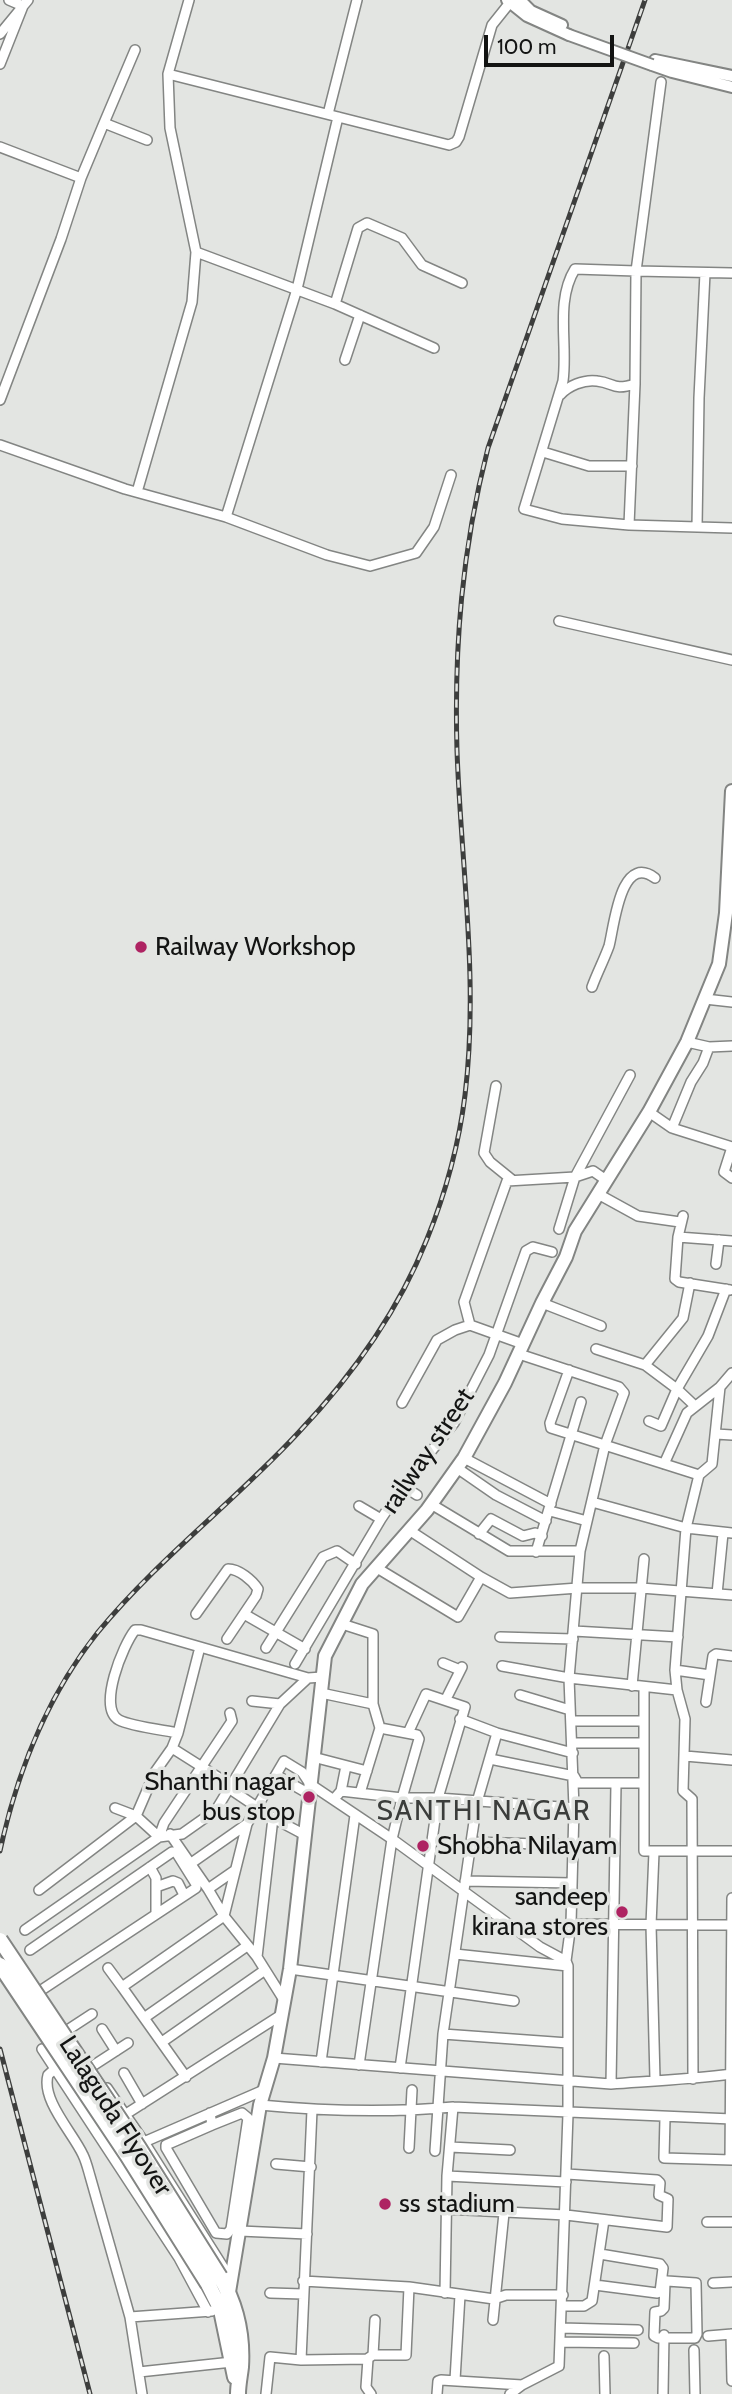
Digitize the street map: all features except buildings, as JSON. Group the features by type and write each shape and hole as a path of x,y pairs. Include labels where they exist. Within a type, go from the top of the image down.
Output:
{"main road":[{"path":"238,2387 241,2364 221,2295 240,2231 260,2105 274,2058 290,1969 325,1656 362,1584 409,1530 460,1463 521,1349 566,1257 575,1231 649,1112 687,1042 719,964 729,913 732,790"},
{"name":"Lalaguda Flyover","path":"0,1940 139,2148 221,2295"},
{"name":"Lalaguda Flyover","path":"0,1965 221,2295"},
{"path":"233,2333 232,2362 238,2387"}],"street":[{"path":"9,0 26,3"},
{"path":"138,492 192,302 196,252 170,128 168,74 189,0"},
{"path":"226,517 297,289 357,0"},
{"path":"168,74 443,144 456,142 492,25 512,1 570,32 654,62 672,72 732,87"},
{"path":"0,34 26,3"},
{"path":"0,64 26,3"},
{"path":"0,400 81,178 135,50"},
{"path":"654,62 732,76"},
{"path":"629,525 635,384 636,271 661,82"},
{"path":"104,123 147,140"},
{"path":"0,147 81,178"},
{"path":"335,304 358,228 367,223 402,238 422,264 462,283"},
{"path":"196,252 335,304 434,348"},
{"path":"732,273 575,269 565,292 566,359 563,381 524,509 562,519 629,525 732,528"},
{"path":"697,527 705,272"},
{"path":"345,360 360,315"},
{"path":"557,398 567,388 596,380 611,386 635,384"},
{"path":"0,445 138,492 226,517 327,555 370,566 416,553 434,527 451,475"},
{"path":"543,452 589,466 632,466"},
{"path":"559,621 732,660"},
{"path":"592,987 609,946 619,898 633,876 640,871 648,872 655,878"},
{"path":"705,999 732,1002"},
{"path":"687,1042 732,1046"},
{"path":"672,1128 709,1046"},
{"path":"559,1229 575,1177 630,1075"},
{"path":"496,1086 484,1153 490,1162 511,1179"},
{"path":"649,1112 672,1128 732,1147 724,1172 732,1178"},
{"path":"589,1151 593,1171 606,1180"},
{"path":"470,1325 464,1302 505,1184 511,1179 575,1177 593,1171"},
{"path":"598,1194 638,1216 682,1219 674,1276 679,1282 729,1290 708,1336 677,1389 661,1426 649,1421"},
{"path":"678,1237 732,1241"},
{"path":"716,1264 719,1240"},
{"name":"railway street","path":"295,1664 381,1519 403,1486 454,1423 489,1355 526,1251 533,1247 552,1252"},
{"path":"646,1365 683,1318 690,1283"},
{"path":"542,1303 601,1326"},
{"path":"402,1404 437,1340 470,1325 497,1334 521,1349 569,1370 624,1390 605,1445 580,1551 569,1678 574,1808 571,1924 567,1963 567,2178 559,2366 510,2394"},
{"path":"596,1349 646,1365 695,1406"},
{"path":"569,1370 551,1428 699,1475"},
{"path":"664,1464 687,1413 720,1387 732,1373"},
{"path":"693,2079 692,1800 683,1791 685,1719 677,1690 676,1671 686,1528 699,1475 712,1464 720,1387"},
{"path":"536,1552 581,1402"},
{"path":"716,1434 732,1435"},
{"path":"460,1463 551,1508 587,1521"},
{"path":"460,1463 496,1495 547,1521"},
{"path":"403,1486 417,1494"},
{"path":"592,1502 686,1528 728,1533 717,1594"},
{"path":"430,1504 509,1551 580,1551"},
{"path":"359,1506 381,1519"},
{"path":"479,1534 491,1519 523,1536 535,1533 542,1536"},
{"path":"409,1530 510,1593 578,1588 641,1588 732,1595"},
{"path":"266,1648 326,1554 337,1551 356,1564"},
{"path":"632,1686 639,1635 644,1559"},
{"path":"377,1568 458,1617 481,1577"},
{"path":"196,1614 226,1571 232,1569 254,1583 258,1589 227,1639"},
{"path":"244,1614 305,1649"},
{"path":"342,1624 373,1634 373,1704 380,1728 360,1793"},
{"path":"178,1733 118,1720 110,1709 110,1695 116,1673 135,1630 308,1678 322,1677"},
{"path":"500,1637 678,1637"},
{"path":"39,1890 136,1816 155,1772 172,1748 178,1733 200,1647"},
{"path":"706,1702 713,1656 732,1656"},
{"path":"443,1663 461,1669 446,1699"},
{"path":"502,1666 569,1678 677,1690"},
{"path":"676,1671 710,1675"},
{"path":"25,1930 159,1837 182,1834 216,1810 280,1704 308,1678"},
{"path":"644,1688 644,1851 732,1851"},
{"path":"321,1693 373,1704"},
{"path":"400,2068 438,1798 465,1707 430,1693 425,1695 408,1733"},
{"path":"520,1695 570,1710"},
{"path":"252,1701 280,1704"},
{"path":"159,1837 164,1823 232,1721 230,1713"},
{"path":"460,1719 497,1733 572,1748 645,1743"},
{"path":"571,1721 644,1721"},
{"path":"359,2065 393,1839 401,1798 419,1739 416,1735 380,1728"},
{"path":"435,2151 443,2034 465,1881 477,1802 497,1733"},
{"path":"172,1748 203,1766 273,1818 305,1835"},
{"path":"685,1756 732,1760"},
{"path":"313,1757 367,1771"},
{"path":"490,1759 574,1776 578,1783 644,1783"},
{"path":"122,1987 224,1916 247,1824 282,1763 286,1761 304,1773 310,1789"},
{"path":"334,1799 341,1791 346,1766"},
{"path":"276,1775 334,1799 540,1947 567,1963"},
{"path":"611,2084 616,1784"},
{"path":"341,1791 401,1798 438,1798 574,1808"},
{"path":"115,1808 136,1816 159,1837"},
{"path":"321,2062 355,1815"},
{"path":"257,1957 273,1818"},
{"path":"190,1864 247,1824"},
{"path":"170,1834 284,2000"},
{"path":"471,1842 573,1845"},
{"path":"30,1950 172,1852 176,1852 196,1884 196,1888 40,1991"},
{"path":"654,1852 651,1925 655,2079"},
{"path":"150,1867 156,1878 156,1914"},
{"path":"208,1889 234,1871"},
{"path":"156,1886 173,1881 184,1895"},
{"path":"465,1881 572,1883"},
{"path":"665,2118 664,2158 731,2160 732,1898"},
{"path":"571,1924 732,1925"},
{"path":"144,2018 247,1946"},
{"path":"455,1954 567,1963"},
{"path":"20,1959 66,2031 144,2142 221,2295"},
{"path":"108,1968 186,2077"},
{"path":"290,1969 514,2001"},
{"path":"162,2042 265,1970"},
{"path":"66,2031 92,2014"},
{"path":"126,2114 281,2015"},
{"path":"102,2029 116,2050"},
{"path":"443,2034 568,2043"},
{"path":"91,2067 128,2043"},
{"path":"42,2049 179,2258 221,2295"},
{"path":"79,2049 48,2075 48,2090 57,2114 83,2155 130,2317 142,2394"},
{"path":"274,2058 611,2084 731,2074"},
{"path":"124,2073 142,2104"},
{"path":"144,2142 264,2090"},
{"path":"410,2148 412,2090"},
{"path":"260,2105 312,2110 453,2107 730,2119"},
{"path":"445,2293 447,2176 453,2107"},
{"path":"301,2360 312,2110"},
{"path":"210,2113 212,2125"},
{"path":"242,2113 248,2118 231,2229 227,2234 216,2232 166,2148 166,2145 212,2125 242,2113"},
{"path":"450,2147 510,2150"},
{"path":"276,2164 311,2167"},
{"path":"446,2208 566,2215 667,2227 668,2199 659,2195 660,2183 657,2180 447,2176"},
{"path":"493,2319 504,2213"},
{"path":"563,2306 590,2304 604,2220"},
{"path":"707,2222 732,2222"},
{"path":"240,2231 307,2234"},
{"path":"595,2285 660,2292 663,2268 660,2264 600,2255"},
{"path":"303,2281 409,2287 494,2299 506,2295 563,2295"},
{"path":"665,2282 695,2282 696,2337 664,2337 654,2336 654,2314 664,2308 665,2282"},
{"path":"713,2283 732,2282"},
{"path":"266,2394 270,2357 301,2360 406,2355 409,2287"},
{"path":"270,2293 303,2294"},
{"path":"130,2317 221,2295"},
{"path":"455,2380 460,2295"},
{"path":"371,2394 366,2388 374,2320"},
{"path":"561,2328 638,2330"},
{"path":"708,2336 732,2334 732,2381"},
{"path":"663,2394 664,2337"},
{"path":"561,2342 634,2343"},
{"path":"694,2350 695,2394"},
{"path":"604,2356 605,2394"},
{"path":"139,2372 232,2362"},
{"path":"436,2394 438,2381 522,2385"}],"railway":[{"path":"0,1851 15,1792 36,1736 80,1657 121,1605 248,1483 337,1389 372,1342 402,1292 440,1204 459,1132 469,1052 470,966 456,712 462,598 472,523 488,448 645,0"},
{"path":"0,2049 90,2394"}],"place":[{"name":"Railway Workshop","path":"141,947"},
{"name":"Shanthi nagar bus stop","path":"309,1797"},
{"name":"Shobha Nilayam","path":"423,1846"},
{"name":"sandeep kirana stores","path":"622,1912"},
{"name":"ss stadium","path":"385,2204"}],"district":[{"name":"SANTHI NAGAR","path":"484,1812"}]}
